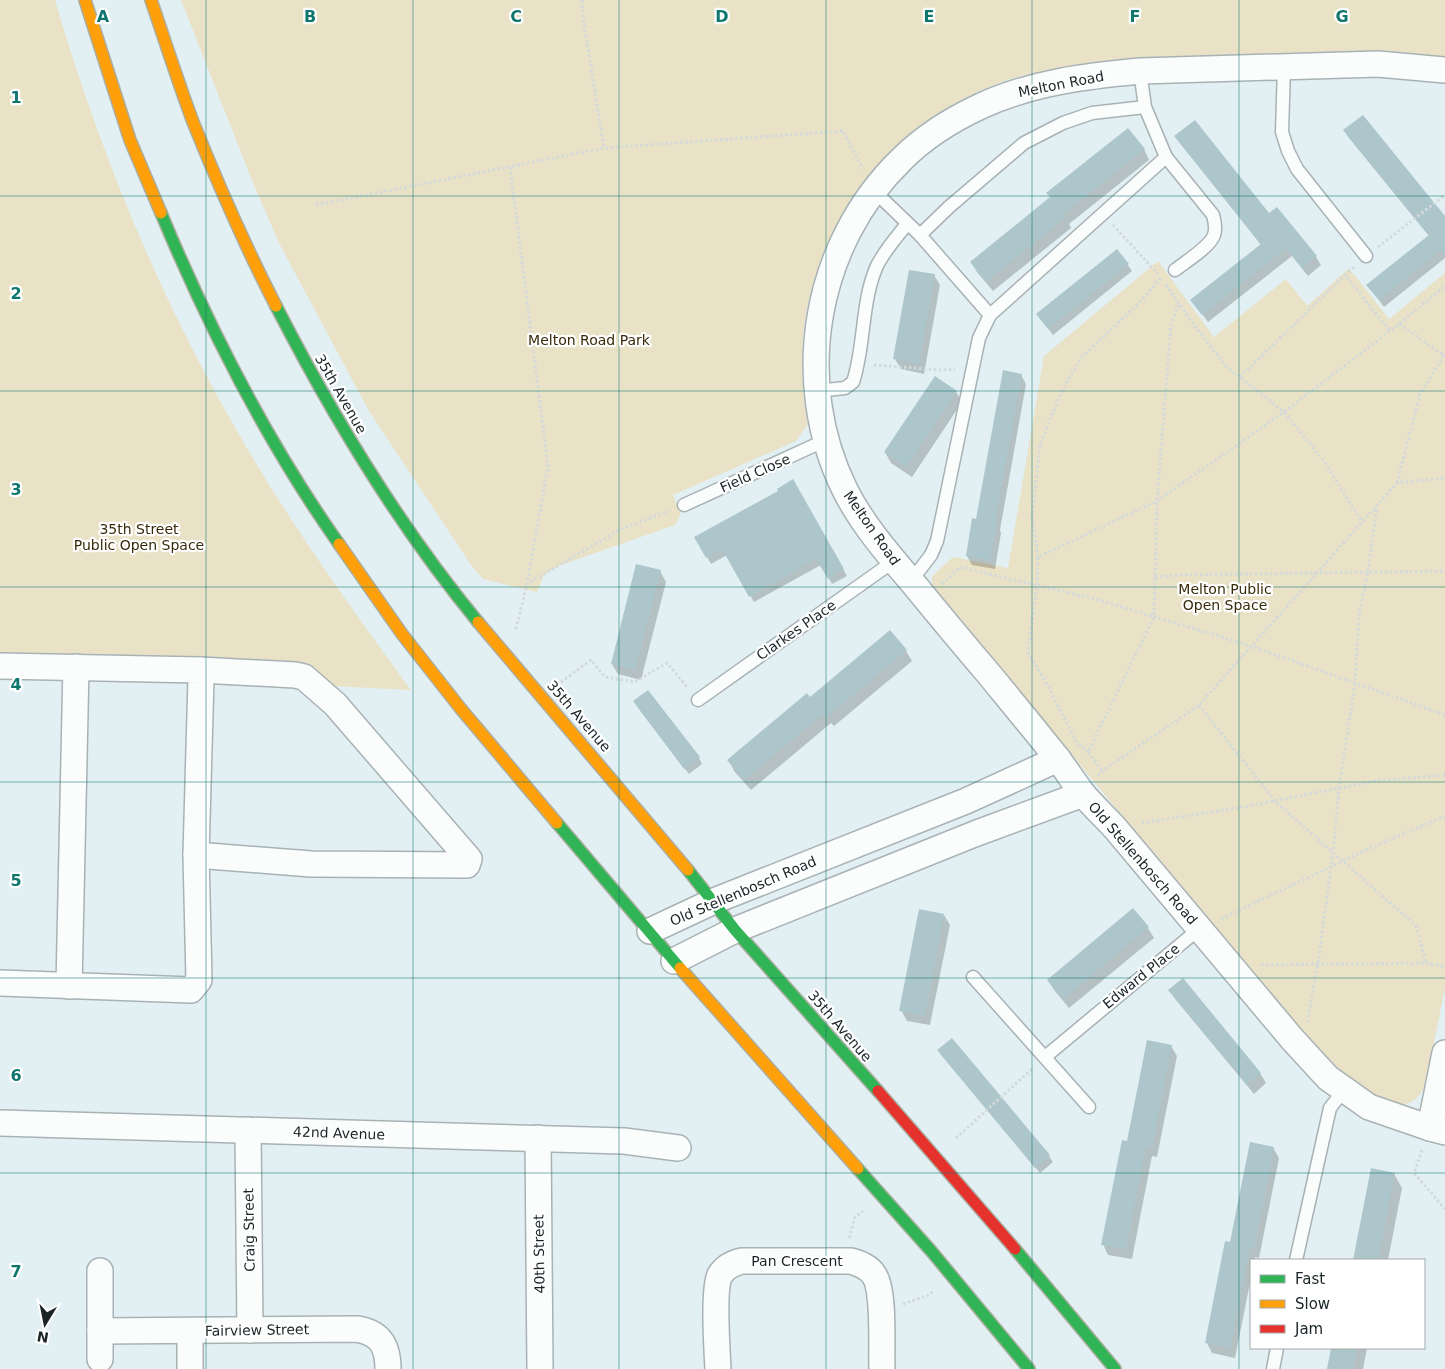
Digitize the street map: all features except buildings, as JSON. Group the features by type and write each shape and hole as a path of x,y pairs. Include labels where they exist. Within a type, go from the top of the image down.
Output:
{"main road":[{"path":"84,0 127,131 181,259 221,342 278,449 321,519 402,634 467,716 674,961 932,1252 1029,1369"},
{"name":"35th Avenue","path":"152,0 193,121 250,254 288,331 332,412 384,494 445,580 510,660 597,760 714,901 735,930 1079,1324 1115,1369"}],"street":[{"name":"Melton Road","path":"1083,794 1058,759 894,561 859,513 846,490 826,440 817,391 815,364 817,336 828,282 848,234 874,191 903,158 921,143 960,117 981,106 1024,90 1047,84 1140,71 1378,64 1445,70"},
{"path":"0,666 200,670 304,677 335,704 469,859 467,865 311,864 196,855"},
{"path":"68,986 76,667"},
{"path":"0,983 191,990 199,980 196,855 200,670"},
{"name":"Old Stellenbosch Road","path":"650,931 714,901 966,801 1058,759"},
{"name":"Old Stellenbosch Road","path":"674,961 735,930 960,840 1083,794 1115,828 1238,976 1328,1078 1369,1107 1437,1130"},
{"path":"1437,1130 1445,1053"},
{"name":"42nd Avenue","path":"0,1123 624,1141 678,1148"},
{"name":"Craig Street","path":"248,1130 250,1330"},
{"name":"40th Street","path":"538,1138 540,1369"},
{"name":"Pan Crescent","path":"718,1369 717,1282 725,1269 733,1263 751,1261 852,1261 868,1268 874,1274 880,1289 882,1369"},
{"path":"100,1271 100,1359"},
{"name":"Fairview Street","path":"100,1332 365,1330 373,1334 384,1346 387,1352 388,1369"},
{"path":"190,1331 190,1369"}],"lane":[{"path":"1284,66 1282,132 1288,151 1297,169 1366,256"},
{"path":"1140,71 1145,107 1166,157 1213,216 1215,225 1214,236 1209,243 1175,270"},
{"path":"920,235 949,207 1024,143 1063,123 1092,113 1145,107"},
{"path":"919,590 937,541 979,338 990,315 1166,157"},
{"path":"874,191 920,235 990,315"},
{"path":"817,391 845,388 853,382 869,290 882,257 907,224"},
{"name":"Field Close","path":"684,505 826,440"},
{"name":"Clarkes Place","path":"698,700 894,561"},
{"name":"Edward Place","path":"1045,1057 1199,929"},
{"path":"973,977 1089,1107"},
{"path":"1296,1259 1330,1108 1344,1090"},
{"path":"1273,1369 1277,1349"}],"path":[{"path":"582,0 583,17 604,148"},
{"path":"316,205 604,148 843,131 874,191"},
{"path":"510,167 548,466 527,584 515,632"},
{"path":"1240,377 1345,274 1445,195"},
{"path":"1102,214 1161,278 1226,366 1284,412 1324,461 1362,522"},
{"path":"1102,771 1088,752 1076,741 1028,652 1037,584 1038,557 1032,516 1040,444 1061,393 1080,358 1143,299 1161,278 1175,270"},
{"path":"1345,274 1390,331"},
{"path":"1038,557 1157,501 1284,412 1399,324 1445,286"},
{"path":"1088,752 1154,617 1157,501 1171,324 1179,303"},
{"path":"1083,794 1102,771 1199,705 1397,483 1420,394 1445,355 1399,324"},
{"path":"858,362 941,370 973,368"},
{"path":"1397,483 1445,478"},
{"path":"527,584 619,530 684,505"},
{"path":"1293,1040 1306,1029 1318,964 1333,853 1339,788 1354,683 1359,614 1368,572 1377,505"},
{"path":"919,590 960,567 1037,584 1099,600 1251,646 1445,715"},
{"path":"1155,577 1445,571"},
{"path":"560,682 591,660 605,677 636,682 667,663 698,700"},
{"path":"1199,705 1274,801 1416,926 1426,963"},
{"path":"1115,828 1274,801 1375,781 1445,775"},
{"path":"1199,929 1331,866 1445,816"},
{"path":"1238,976 1257,965 1426,963 1445,967"},
{"path":"956,1138 1045,1057"},
{"path":"1437,1130 1414,1173 1445,1209"},
{"path":"848,1241 855,1217 863,1211"},
{"path":"902,1304 928,1295 933,1291"}],"green space":[{"name":"35th Street Public Open Space","path":"0,0 55,0 91,113 134,224 158,279 211,385 280,502 344,597 411,690 0,670"},
{"name":"Melton Road Park","path":"181,0 1445,0 1445,57 1399,53 1330,53 1169,57 1028,74 994,85 954,104 936,115 916,133 849,212 839,225 827,248 817,272 805,322 802,347 802,373 808,424 796,441 673,495 681,514 675,525 558,566 544,575 537,592 483,579 471,565 369,411 280,245 253,183"},
{"name":"Melton Public Open Space","path":"1158,261 1214,337 1286,279 1307,306 1349,268 1389,319 1445,273 1445,988 1425,1087 1418,1097 1405,1105 1388,1105 1343,1076 1316,1049 932,587 932,576 953,557 1008,568 1044,356"}],"traffic: fast":[{"path":"161,213 199,299 241,383 288,465 339,544"},
{"path":"276,306 320,389 368,469 421,547 478,622"},
{"path":"557,823 680,968"},
{"path":"688,870 735,930 878,1091"},
{"path":"858,1169 932,1252 1029,1369"},
{"path":"1015,1249 1115,1369"}],"traffic: slow":[{"path":"85,0 130,140 161,213"},
{"path":"151,0 202,145 243,238 276,306"},
{"path":"339,544 402,634 461,709 557,823"},
{"path":"478,622 688,870"},
{"path":"680,968 858,1169"}],"traffic: jam":[{"path":"878,1091 1015,1249"}]}
